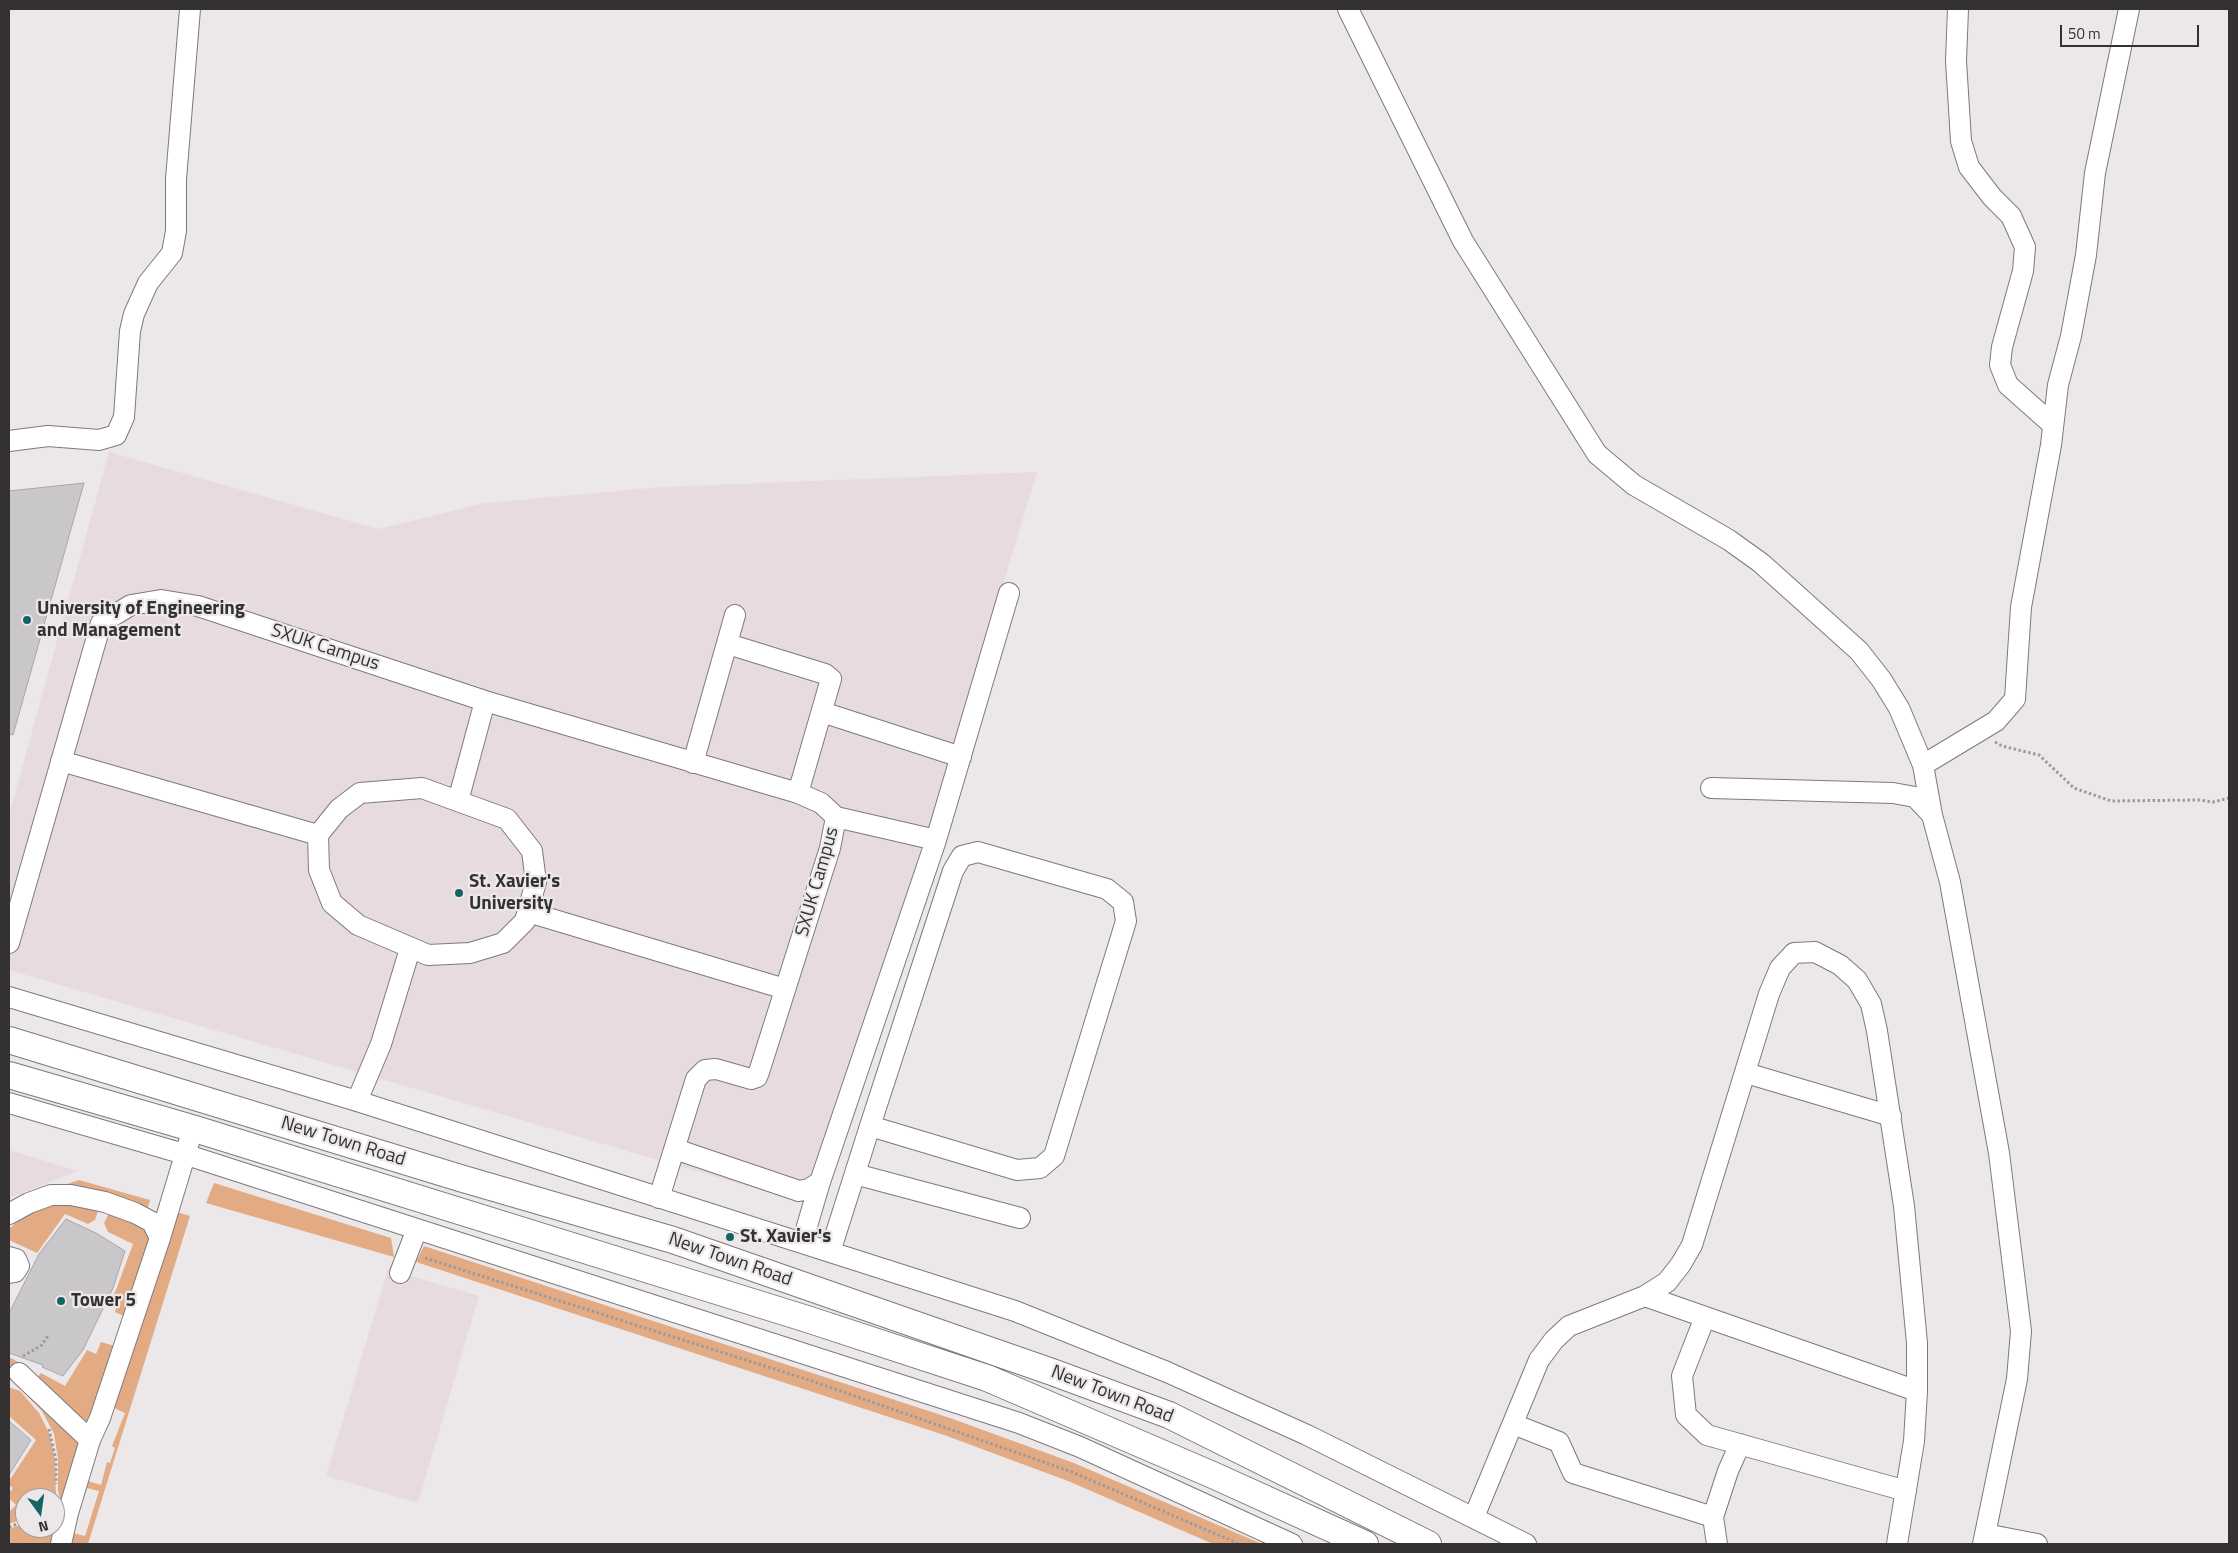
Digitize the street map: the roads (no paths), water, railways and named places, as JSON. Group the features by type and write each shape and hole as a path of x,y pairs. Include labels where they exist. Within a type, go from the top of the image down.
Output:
{"main road":[{"name":"New Town Road","path":"9,1040 460,1178 673,1240 1052,1372 1169,1415 1428,1544"},
{"name":"New Town Road","path":"9,1075 195,1129 806,1319 987,1378 1215,1476 1365,1544"}],"street":[{"path":"9,441 48,436 99,440 116,435 124,417 130,331 137,303 148,283 172,254 176,231 176,179 190,9"},
{"path":"1348,9 1463,241 1597,454 1634,485 1730,540 1761,563 1859,651 1881,679 1899,708 1923,765 1932,815 1950,882 1999,1153 2021,1331 2017,1379 1984,1539 2037,1544"},
{"path":"1958,9 1956,61 1961,141 1969,167 1992,197 2011,216 2026,248 2023,271 2002,348 2000,365 2008,385 2054,425"},
{"path":"1923,765 2004,713 2015,699 2021,607 2054,425 2058,385 2071,336 2086,255 2095,173 2129,9"},
{"path":"802,1243 820,1182 936,840 1010,593"},
{"name":"SXUK Campus","path":"9,942 101,623 132,605 160,600 198,606 485,701 798,793 821,803 836,817 830,848 757,1078 750,1079 716,1069 705,1070 696,1079 675,1149"},
{"path":"693,763 735,615"},
{"path":"728,644 830,676 831,684 798,793"},
{"path":"458,801 485,701"},
{"path":"822,712 961,756"},
{"path":"62,761 318,835"},
{"path":"422,788 507,819 532,851 536,882 525,921 503,943 461,953 428,955 410,948 358,925 332,903 319,870 318,835 339,809 360,793 422,788"},
{"path":"1711,788 1893,793 1915,798 1932,815"},
{"path":"836,817 936,840"},
{"path":"830,1252 870,1126 954,871 962,856 978,852 1107,889 1122,902 1126,921 1054,1156 1040,1168 1017,1170 870,1126"},
{"path":"528,912 785,989"},
{"path":"357,1101 381,1044 410,948"},
{"path":"1474,1518 1539,1360 1554,1340 1568,1326 1645,1296 1666,1282 1681,1264 1692,1245 1770,994 1780,968 1794,953 1815,952 1840,965 1856,980 1871,1004 1877,1031 1904,1206 1917,1343 1917,1391 1914,1441 1897,1544"},
{"path":"9,997 357,1101 1015,1311 1167,1372 1307,1434 1526,1544"},
{"path":"1746,1073 1890,1116"},
{"path":"9,1103 184,1154 1019,1424 1080,1447 1292,1544"},
{"path":"61,1544 66,1518 90,1440 100,1418 160,1238 184,1154 195,1129"},
{"path":"659,1198 675,1149 799,1191 809,1189 820,1182"},
{"path":"855,1174 1020,1218"},
{"path":"9,1214 29,1203 51,1195 70,1195 105,1202 135,1213 152,1222 160,1238"},
{"path":"400,1273 417,1229"},
{"path":"9,1257 16,1259 19,1266 15,1272 9,1273"},
{"path":"1645,1296 1917,1391"},
{"path":"1706,1317 1682,1376 1686,1415 1707,1435 1906,1491"},
{"path":"19,1373 90,1440"},
{"path":"1512,1424 1559,1442 1573,1473 1713,1517"},
{"path":"1717,1544 1713,1517 1728,1471 1740,1444"}],"place":[{"name":"University of Engineering and Management","path":"27,620"},
{"name":"St. Xavier's University","path":"459,893"},
{"name":"St. Xavier's","path":"730,1237"},
{"name":"Tower 5","path":"61,1301"}]}
